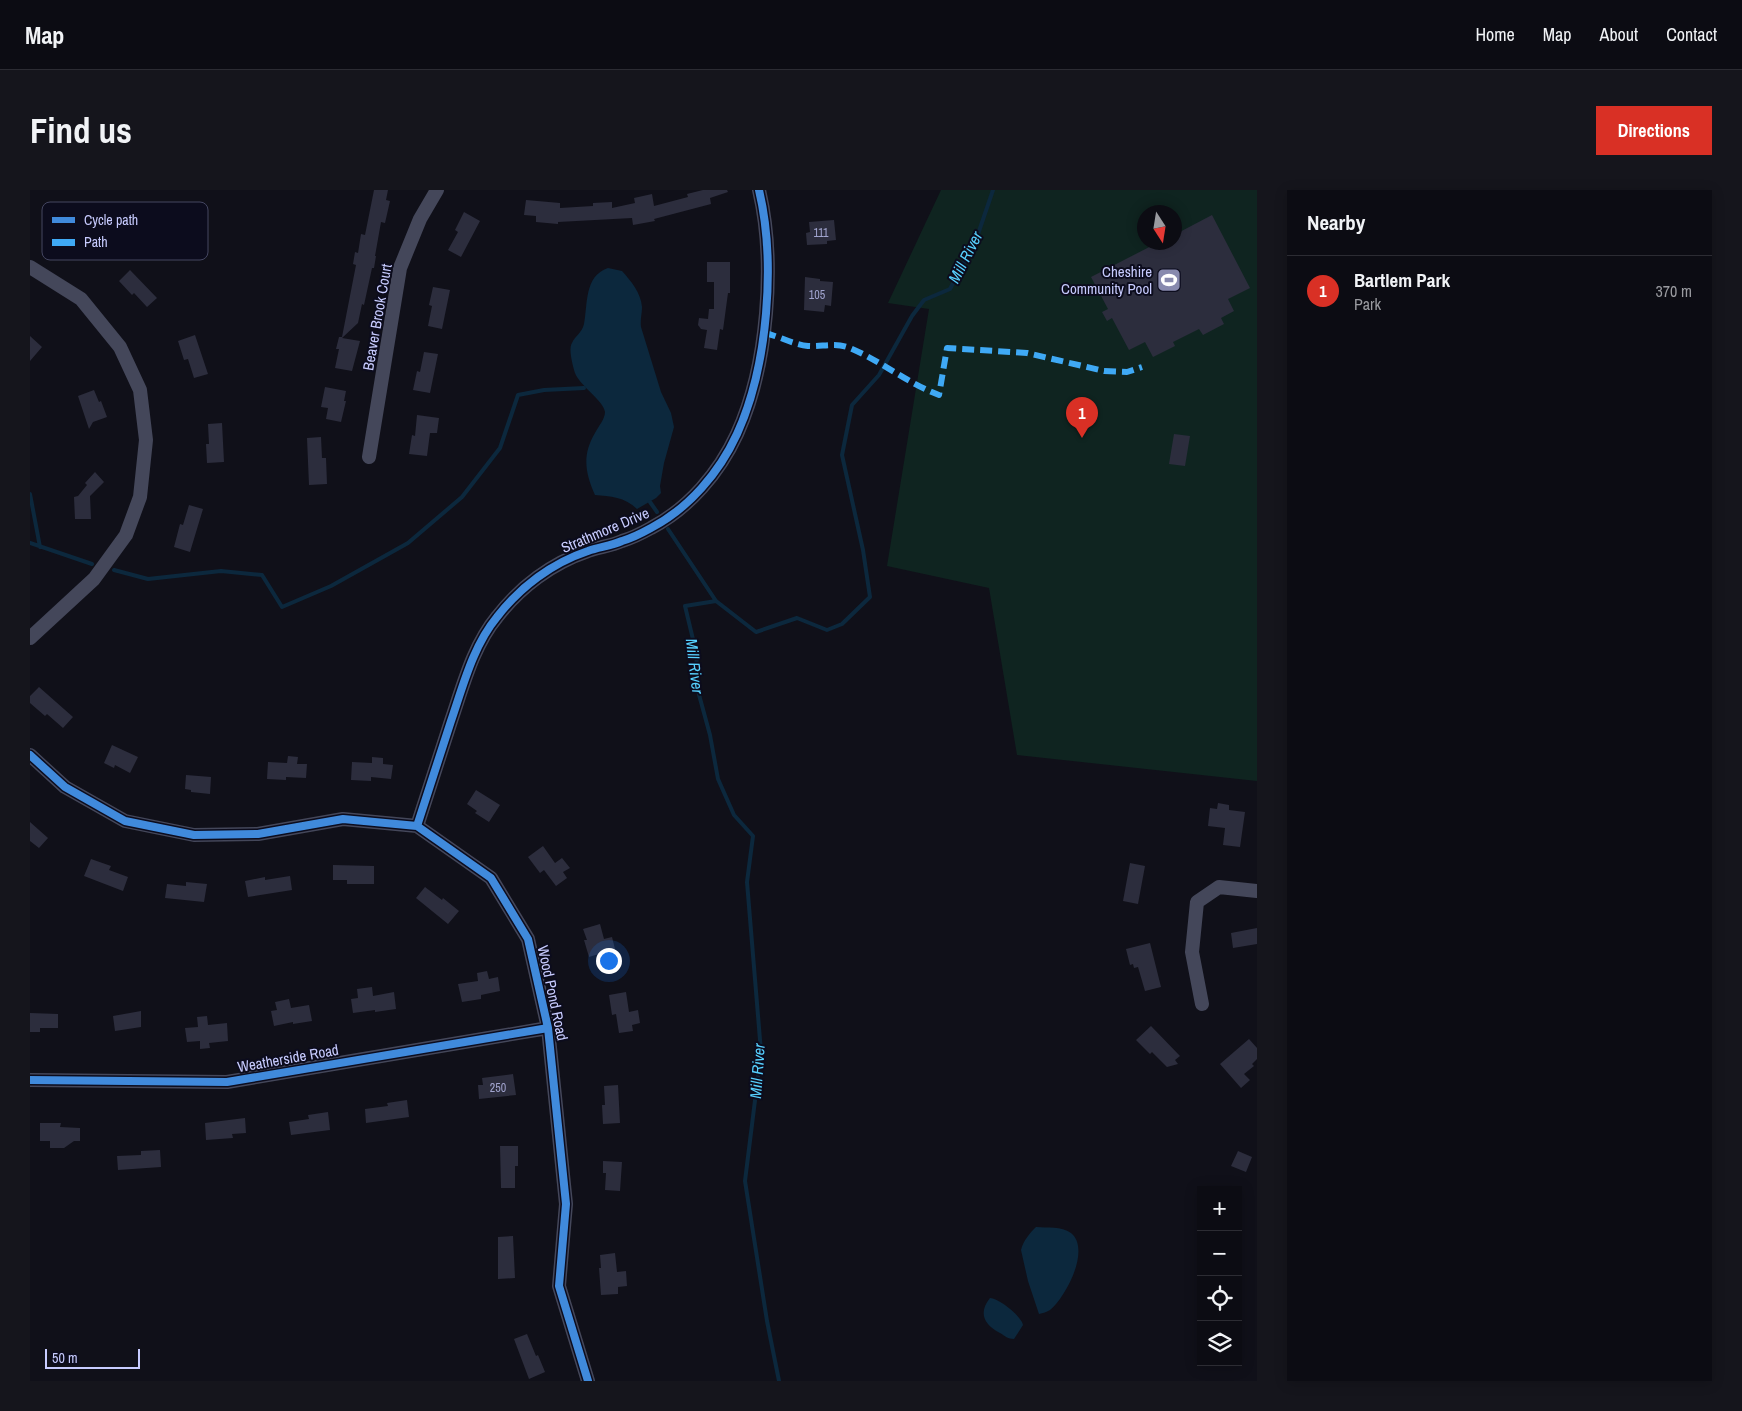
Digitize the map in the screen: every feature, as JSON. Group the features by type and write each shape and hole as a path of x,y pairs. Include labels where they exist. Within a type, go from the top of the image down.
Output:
{"street":[{"name":"Beaver Brook Court","path":"369,457 400,268 420,219 437,190"},
{"name":"Strathmore Drive","path":"417,826 463,684 477,648 496,618 524,588 555,566 588,551 630,538 652,527 685,505 714,472 737,434 752,394 766,314 768,282 766,242 759,190"},
{"path":"30,267 81,299 120,347 140,390 146,440 140,497 126,535 94,579 30,638"},
{"name":"Wood Pond Road","path":"30,755 65,787 125,821 194,835 258,834 342,819 417,826 491,878 528,939 548,1028 566,1204 559,1286 588,1381"},
{"path":"1202,1004 1192,952 1197,902 1219,887 1257,891"},
{"name":"Weatherside Road","path":"30,1080 227,1082 548,1028"}],"green space":[{"path":"941,190 1257,190 1257,781 1017,755 989,588 887,566 929,309 888,303"}],"water":[{"path":"608,268 622,271 638,292 642,307 641,327 661,392 671,413 674,427 664,463 660,486 661,493 637,509 622,500 595,495 586,464 588,449 603,420 605,412 601,403 578,378 572,362 571,346 584,324 588,292 591,284 600,272"},
{"path":"1036,1227 1063,1229 1071,1233 1076,1240 1078,1250 1074,1273 1063,1295 1050,1310 1039,1314 1028,1281 1021,1250 1025,1240"},
{"path":"990,1298 1004,1304 1022,1322 1023,1325 1014,1339 1008,1338 994,1330 984,1318 984,1309"}],"building":[{"path":"374,190 388,190 386,200 390,201 385,223 381,222 374,268 372,268 358,323 342,338 360,341 352,371 335,368 339,349 336,349 339,337 342,337 356,265 353,264 355,252 358,253 361,234 365,235"},
{"path":"703,190 727,190 728,192 710,198 711,204 654,219 655,221 633,225 632,218 558,222 558,224 536,222 536,216 524,215 526,200 560,203 560,208 593,206 593,203 612,202 612,208 635,203 634,198 652,194 654,206 688,197 687,194"},
{"path":"464,212 480,221 461,257 448,250 458,232 455,230"},
{"path":"1212,215 1250,288 1228,299 1234,311 1221,318 1224,324 1203,335 1199,329 1173,342 1175,346 1153,357 1145,342 1129,350 1112,318 1107,321 1102,312 1108,309 1091,277 1143,250 1182,250 1182,231"},
{"path":"834,220 836,240 827,241 827,244 807,245 806,233 810,232 809,222"},
{"path":"707,262 730,262 730,293 728,293 723,330 720,329 717,350 704,348 707,330 701,329 698,325 699,318 708,319 709,309 714,309 714,282 707,282"},
{"path":"130,270 157,298 147,307 119,281"},
{"path":"805,277 833,282 831,306 825,305 824,312 804,310"},
{"path":"433,287 450,290 442,329 428,326 432,306 429,305"},
{"path":"195,335 208,374 194,378 188,359 184,360 178,341"},
{"path":"30,336 42,347 30,361"},
{"path":"424,352 438,354 430,393 413,390 417,371 420,372"},
{"path":"325,387 346,391 344,401 346,401 341,422 326,419 328,408 321,407"},
{"path":"94,390 99,402 101,401 107,417 93,422 89,429 78,396"},
{"path":"417,415 439,418 437,433 430,433 427,456 409,454 412,435 415,436"},
{"path":"222,423 224,462 207,463 206,444 209,444 208,424"},
{"path":"1174,434 1190,436 1185,466 1169,464"},
{"path":"321,437 322,458 326,458 327,484 309,485 307,438"},
{"path":"95,472 104,482 90,496 91,519 75,519 74,497 78,496 87,485 85,483"},
{"path":"189,505 203,509 190,552 174,547 180,524 183,525"},
{"path":"39,687 73,717 63,728 30,703 30,696"},
{"path":"112,745 138,757 130,773 115,765 114,768 104,763"},
{"path":"288,756 298,757 297,764 307,764 306,778 286,777 286,780 267,779 268,762 287,763"},
{"path":"372,757 383,758 383,764 393,765 391,779 371,777 371,781 351,780 352,762 372,763"},
{"path":"186,775 211,777 210,794 191,792 191,790 185,789"},
{"path":"476,790 500,805 489,822 475,813 477,811 467,804"},
{"path":"1218,803 1229,805 1229,810 1245,812 1240,847 1223,845 1225,828 1208,826 1210,808 1217,809"},
{"path":"30,822 48,838 39,848 30,841"},
{"path":"543,846 555,863 562,858 570,868 563,872 567,878 556,886 544,870 540,873 528,857"},
{"path":"91,859 111,866 109,870 128,877 123,891 84,876"},
{"path":"1130,863 1145,866 1138,904 1123,901"},
{"path":"333,865 374,866 374,884 347,884 347,880 333,880"},
{"path":"290,876 292,890 248,897 245,881 265,877 265,880"},
{"path":"186,882 207,884 204,902 165,898 167,884 186,886"},
{"path":"425,887 459,911 448,924 416,898"},
{"path":"600,924 604,939 612,937 615,949 589,957 584,940 587,940 583,929"},
{"path":"1257,928 1257,944 1233,948 1231,933"},
{"path":"1150,943 1161,987 1145,991 1138,967 1134,968 1133,964 1130,965 1126,949"},
{"path":"487,971 489,979 498,977 500,991 481,995 481,999 462,1002 458,984 478,981 477,973"},
{"path":"372,987 373,996 394,992 396,1009 353,1013 351,999 358,998 357,989"},
{"path":"626,992 629,1012 638,1010 640,1023 632,1025 633,1031 619,1033 616,1014 612,1015 609,995"},
{"path":"289,999 291,1008 309,1005 312,1021 274,1026 271,1011 277,1010 275,1002"},
{"path":"141,1011 141,1027 115,1031 113,1016"},
{"path":"30,1013 58,1014 58,1028 40,1028 40,1032 30,1032"},
{"path":"207,1016 208,1025 227,1023 228,1041 209,1043 210,1048 200,1049 200,1041 187,1042 185,1028 198,1027 197,1017"},
{"path":"1151,1026 1180,1056 1175,1060 1178,1064 1167,1067 1136,1040"},
{"path":"1249,1039 1257,1048 1257,1059 1252,1064 1254,1066 1244,1074 1250,1080 1241,1088 1220,1064"},
{"path":"513,1074 516,1095 479,1099 478,1085 483,1085 482,1078"},
{"path":"618,1085 620,1123 603,1124 604,1086"},
{"path":"407,1100 409,1117 366,1123 365,1109 388,1106 387,1103"},
{"path":"328,1112 330,1130 291,1135 289,1122 309,1119 308,1115"},
{"path":"245,1118 246,1133 232,1134 233,1138 206,1140 205,1123"},
{"path":"40,1123 61,1123 60,1127 80,1128 80,1141 74,1141 64,1148 50,1148 50,1141 40,1141"},
{"path":"500,1146 518,1146 518,1166 515,1166 515,1188 501,1188"},
{"path":"160,1150 161,1167 118,1170 117,1156 141,1155 141,1151"},
{"path":"1238,1151 1252,1157 1246,1172 1231,1166"},
{"path":"603,1161 622,1162 620,1191 605,1190 606,1173 603,1173"},
{"path":"513,1236 515,1278 498,1279 498,1237"},
{"path":"615,1253 617,1272 626,1271 627,1286 618,1287 618,1294 601,1295 600,1255"},
{"path":"527,1334 545,1372 529,1379 514,1339"}],"waterway":[{"name":"Mill River","path":"779,1381 767,1321 745,1181 761,1052 747,882 753,836 734,815 718,779 710,735 695,680 697,656 685,606 716,601 756,632 797,618 827,630 842,624 870,597 863,550 842,455 852,405 879,375 912,316 924,300 950,289 976,240 993,190"},
{"path":"114,570 148,579 221,571 262,575 282,607 331,586 408,543 462,497 500,448 518,395 544,390 584,388"},
{"path":"30,494 40,547"},
{"path":"650,502 657,512"},
{"path":"668,529 716,601"},
{"path":"30,543 92,564"}],"marked path":[{"path":"764,333 808,346 845,346 939,395 947,348 1027,353 1104,371 1127,372 1142,367"}],"cycle path":[{"path":"417,826 469,667 481,641 506,606 526,586 549,569 588,551 633,537 665,520 702,488 730,448 748,407 756,377 766,314 767,249 759,190"},
{"path":"30,755 65,787 125,821 194,835 258,834 343,819 417,826 491,878 528,939 548,1028 566,1204 559,1286 588,1381"},
{"path":"30,1080 227,1082 548,1028"}],"place":[{"name":"Cheshire Community Pool","path":"1169,280"},
{"name":"Bartlem Park","path":"1082,438"}]}
